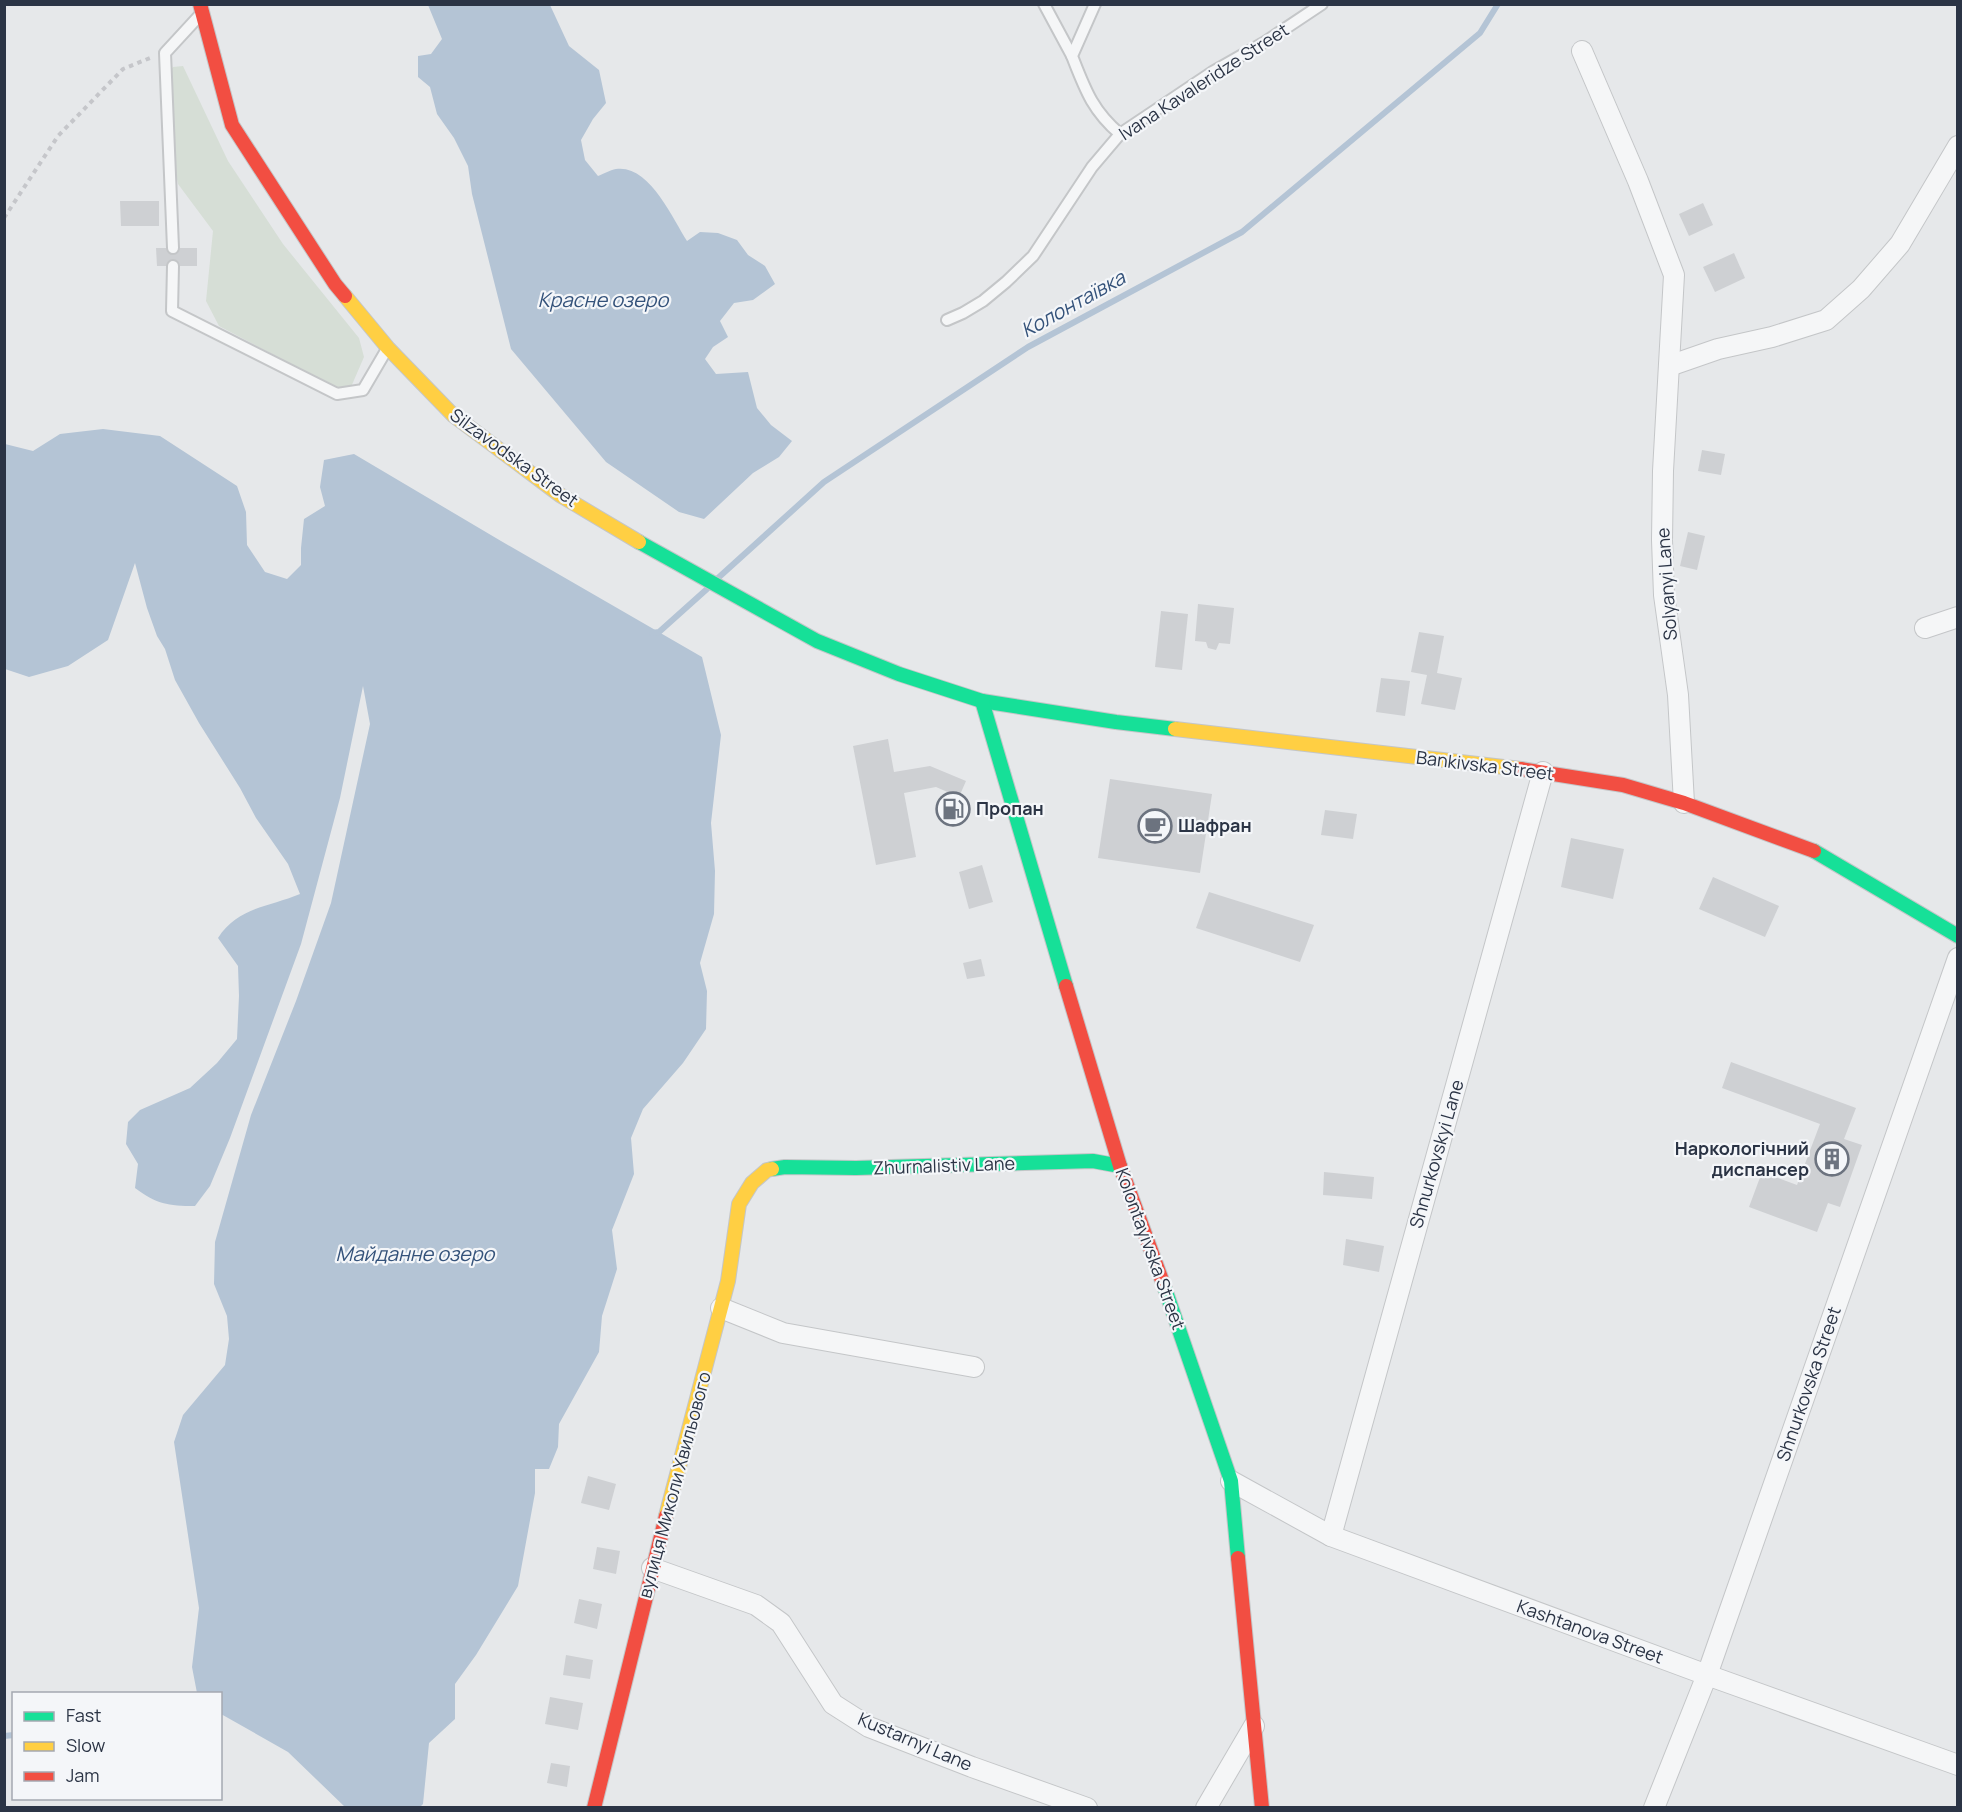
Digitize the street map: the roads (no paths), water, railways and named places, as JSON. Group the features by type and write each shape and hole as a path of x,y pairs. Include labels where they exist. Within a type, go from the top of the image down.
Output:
{"street":[{"name":"Silzavodska Street","path":"201,8 232,126 335,284 388,348 453,415 560,495 661,555 817,641 899,674 982,701"},
{"name":"Solyanyi Lane","path":"1582,51 1638,181 1674,274 1663,471 1664,594 1678,695 1684,802"},
{"path":"1669,366 1718,349 1772,337 1826,321 1861,289 1900,244 1958,146"},
{"path":"1925,628 1958,617"},
{"name":"Bankivska Street","path":"982,701 1128,723 1543,772 1623,785 1684,802 1820,853 1958,936"},
{"name":"Kolontayivska Street","path":"982,701 1120,1166 1179,1328 1230,1481 1262,1808"},
{"name":"Shnurkovskyi Lane","path":"1331,1536 1543,772"},
{"name":"Shnurkovska Street","path":"1654,1808 1707,1675 1958,958"},
{"name":"Zhurnalistiv Lane","path":"767,1170 785,1167 856,1168 1093,1161 1120,1166"},
{"name":"вулиця Миколи Хвильового","path":"594,1808 652,1568 728,1281 739,1204 752,1183 767,1170"},
{"path":"721,1308 783,1333 974,1367"},
{"name":"Kashtanova Street","path":"1230,1481 1331,1536 1958,1765"},
{"name":"Kustarnyi Lane","path":"652,1568 756,1605 769,1613 781,1623 833,1704 870,1727 972,1767 1087,1808"},
{"path":"1206,1808 1254,1726"}],"lane":[{"path":"1044,4 1072,56 1092,104 1119,134"},
{"path":"1072,56 1095,4"},
{"name":"Ivana Kavaleridze Street","path":"947,320 983,301 1033,256 1092,167 1119,134 1214,71 1265,42 1322,4"},
{"path":"173,248 165,52 201,8"},
{"path":"173,266 172,311 337,394 363,390 388,348"}],"water":[{"name":"Красне озеро","path":"428,5 550,5 569,46 599,70 606,103 593,119 581,140 585,160 598,176 616,169 628,170 639,175 659,195 687,241 700,232 718,233 737,240 748,255 765,266 775,284 753,300 734,303 720,321 728,337 713,347 705,359 716,374 748,372 757,408 771,425 792,441 779,457 753,473 704,519 679,512 606,462 511,349 472,194 468,166 454,138 437,114 430,87 418,77 418,56 431,54 442,39"},
{"name":"Майданне озеро","path":"103,429 160,436 237,486 246,512 247,545 265,572 287,579 301,565 304,519 325,506 320,487 324,460 354,454 702,657 721,735 711,823 715,871 714,914 700,963 707,991 706,1029 683,1063 643,1109 631,1138 634,1174 612,1230 617,1269 602,1316 599,1352 559,1424 558,1447 549,1469 535,1469 535,1493 518,1586 476,1655 455,1684 455,1719 429,1743 423,1804 420,1807 345,1807 288,1752 222,1715 222,1692 197,1692 192,1667 199,1608 174,1442 183,1415 225,1365 229,1339 227,1316 214,1284 215,1242 251,1115 296,1001 331,903 370,724 363,686 340,798 301,944 230,1138 210,1186 195,1206 170,1205 156,1201 135,1188 138,1164 126,1144 128,1122 140,1110 190,1088 217,1063 237,1039 238,966 218,938 235,920 245,914 300,894 288,864 256,818 175,680 165,649 157,636 147,608 135,563 108,640 68,666 29,677 5,669 5,444 33,451 60,434"}],"waterway":[{"name":"Колонтаївка","path":"718,578 824,482 1028,347 1242,232 1480,33 1498,4"},
{"name":"Колонтаївка","path":"652,633 659,632 707,589"},
{"path":"4,1736 12,1735"}],"place":[{"name":"Пропан","path":"953,809"},
{"name":"Шафран","path":"1155,826"},
{"name":"Наркологічний диспансер","path":"1832,1159"}]}
